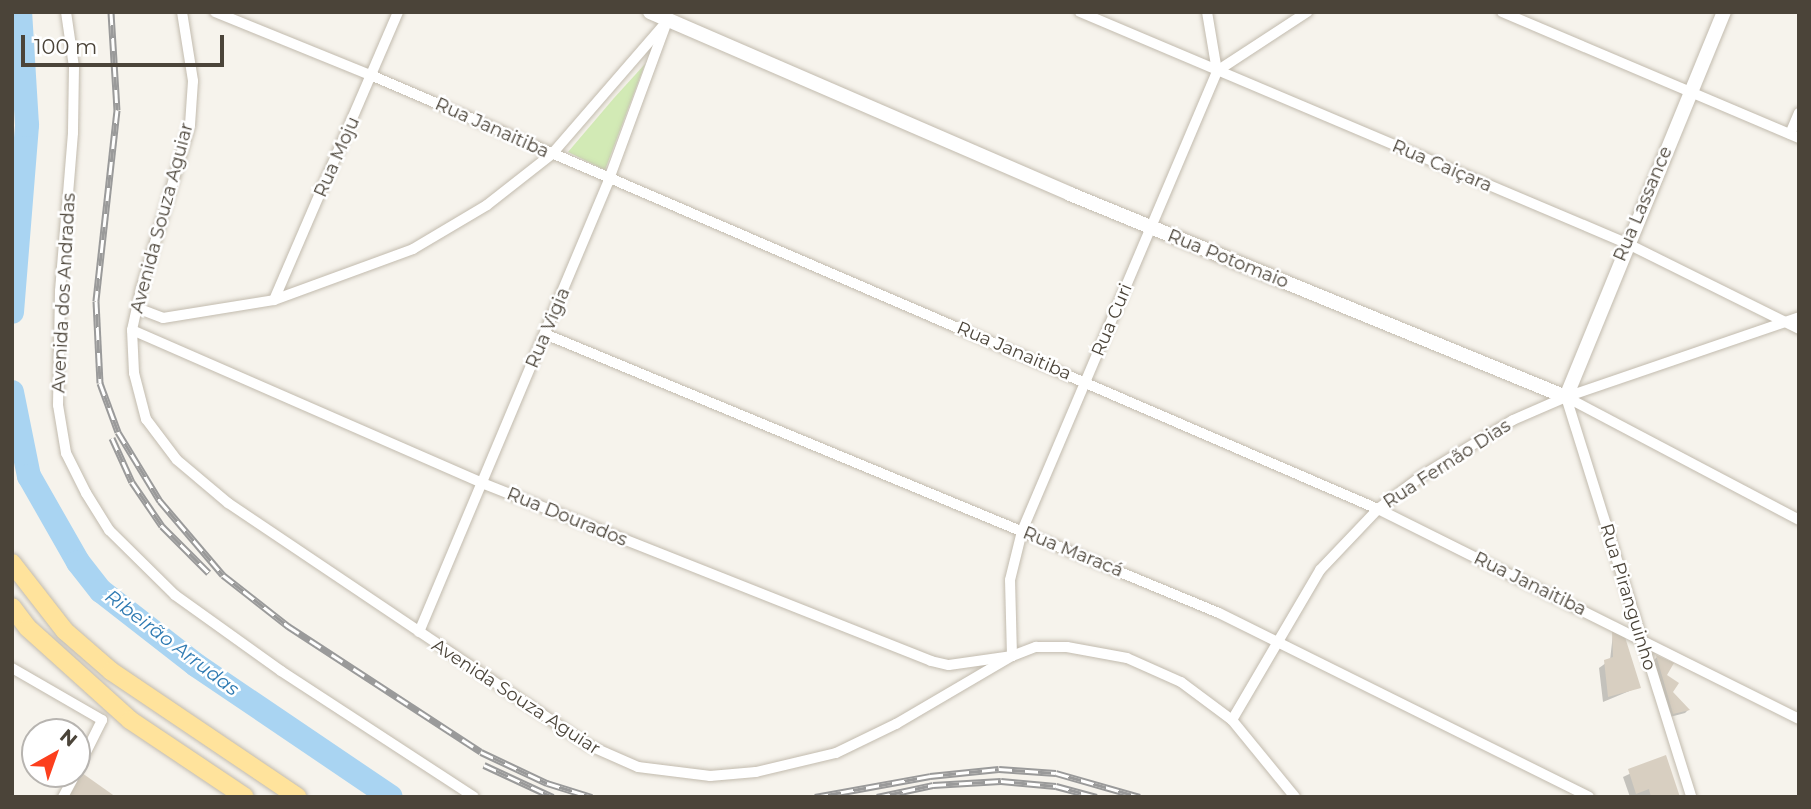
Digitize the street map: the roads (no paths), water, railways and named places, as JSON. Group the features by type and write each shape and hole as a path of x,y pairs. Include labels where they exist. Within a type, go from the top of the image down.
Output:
{"main road":[{"path":"12,563 65,631 111,671 298,797"},
{"path":"12,607 28,628 130,720 246,797"}],"street":[{"name":"Avenida dos Andradas","path":"66,12 74,67 73,133 60,291 58,405 66,453 86,494 109,530 176,595 281,671 474,797"},
{"name":"Avenida Souza Aguiar","path":"182,12 193,81 190,125 132,330 134,373 146,419 177,460 228,503 613,759 660,771 710,776 756,772 836,752 896,724 1012,656 1036,647 1067,647 1127,658 1181,682 1232,720 1295,797"},
{"name":"Rua Janaitiba","path":"215,12 373,76 1378,509 1799,719"},
{"name":"Rua Moju","path":"274,300 373,76 398,12"},
{"name":"Rua Potomaio","path":"650,12 670,16 1151,226 1566,397 1799,520"},
{"name":"Rua Caiçara","path":"1080,12 1626,243 1799,329"},
{"path":"1207,12 1217,71 1307,12"},
{"path":"1502,12 1794,136 1799,113"},
{"name":"Rua Lassance","path":"1566,397 1626,243 1724,12"},
{"path":"137,309 163,318 274,300 413,249 487,205 552,154 670,16"},
{"name":"Rua Vigia","path":"419,632 545,334 670,16"},
{"name":"Rua Curi","path":"1012,656 1010,580 1022,531 1217,71"},
{"name":"Rua Fernão Dias","path":"1232,720 1275,640 1320,570 1378,509 1466,448 1566,397 1799,317"},
{"name":"Rua Dourados","path":"132,330 482,483 931,661 949,665 1012,656"},
{"name":"Rua Maracá","path":"545,334 1022,531 1275,640 1589,797"},
{"name":"Rua Piranguinho","path":"1566,397 1691,797"},
{"path":"12,668 103,720 130,720"},
{"path":"91,743 103,720"}],"waterway":[{"name":"Ribeirão Arrudas","path":"12,312 27,125 20,12"},
{"name":"Ribeirão Arrudas","path":"12,392 29,476 78,562 101,591 196,665 391,797"}],"railway":[{"path":"111,12 117,110 96,301 100,383 118,432 160,501 223,575 288,626 481,752 547,783 592,797"},
{"path":"112,438 132,482 162,526 209,573"},
{"path":"484,765 553,797"},
{"path":"815,797 930,776 999,769 1056,773 1140,797"},
{"path":"877,797 933,785 1001,781 1056,786 1097,797"}]}
